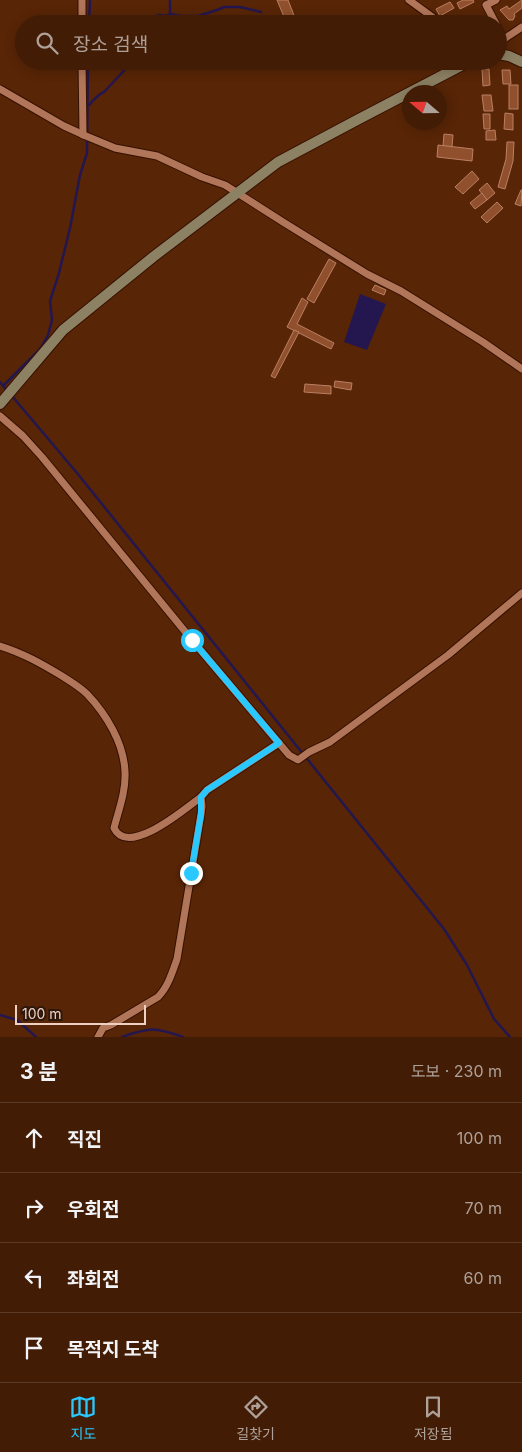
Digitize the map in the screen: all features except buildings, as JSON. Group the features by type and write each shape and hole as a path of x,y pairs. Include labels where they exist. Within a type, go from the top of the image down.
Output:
{"main road":[{"path":"507,57 522,62"},
{"path":"1,403 64,330 153,256 278,162 453,70"}],"street":[{"path":"82,0 82,15"},
{"path":"409,0 430,15"},
{"path":"491,15 485,3 496,0"},
{"path":"507,36 522,26"},
{"path":"82,70 84,135"},
{"path":"0,89 64,126 84,135 115,148 157,156 202,177 225,185 359,269 401,291 522,369"},
{"path":"0,416 23,436 42,457 289,755 298,760 309,752 330,742 448,655 522,593"},
{"path":"0,646 27,656 78,687 86,693 112,728 120,744 125,772 122,803 114,828 118,834 126,837 141,836 153,831 175,817 207,790 279,743"},
{"path":"98,1037 103,1028 158,997 164,991 169,980 177,959 201,814 201,797"}],"shaded area":[{"path":"360,294 386,304 367,350 344,342"}],"waterway":[{"path":"89,15 90,0"},
{"path":"170,0 170,13"},
{"path":"201,15 224,7 240,7 261,12"},
{"path":"168,15 176,15"},
{"path":"3,386 40,349 48,335 52,320 50,301 59,273 80,175 87,153 88,70"},
{"path":"89,105 125,70"},
{"path":"0,382 8,392"},
{"path":"12,396 77,473 444,929 467,965 494,1019 510,1037"},
{"path":"0,1015 17,1020 36,1037"},
{"path":"122,1037 146,1030 166,1031 183,1037"}],"route":[{"path":"191,873 201,814 201,797 207,790 279,743 192,640"}]}
